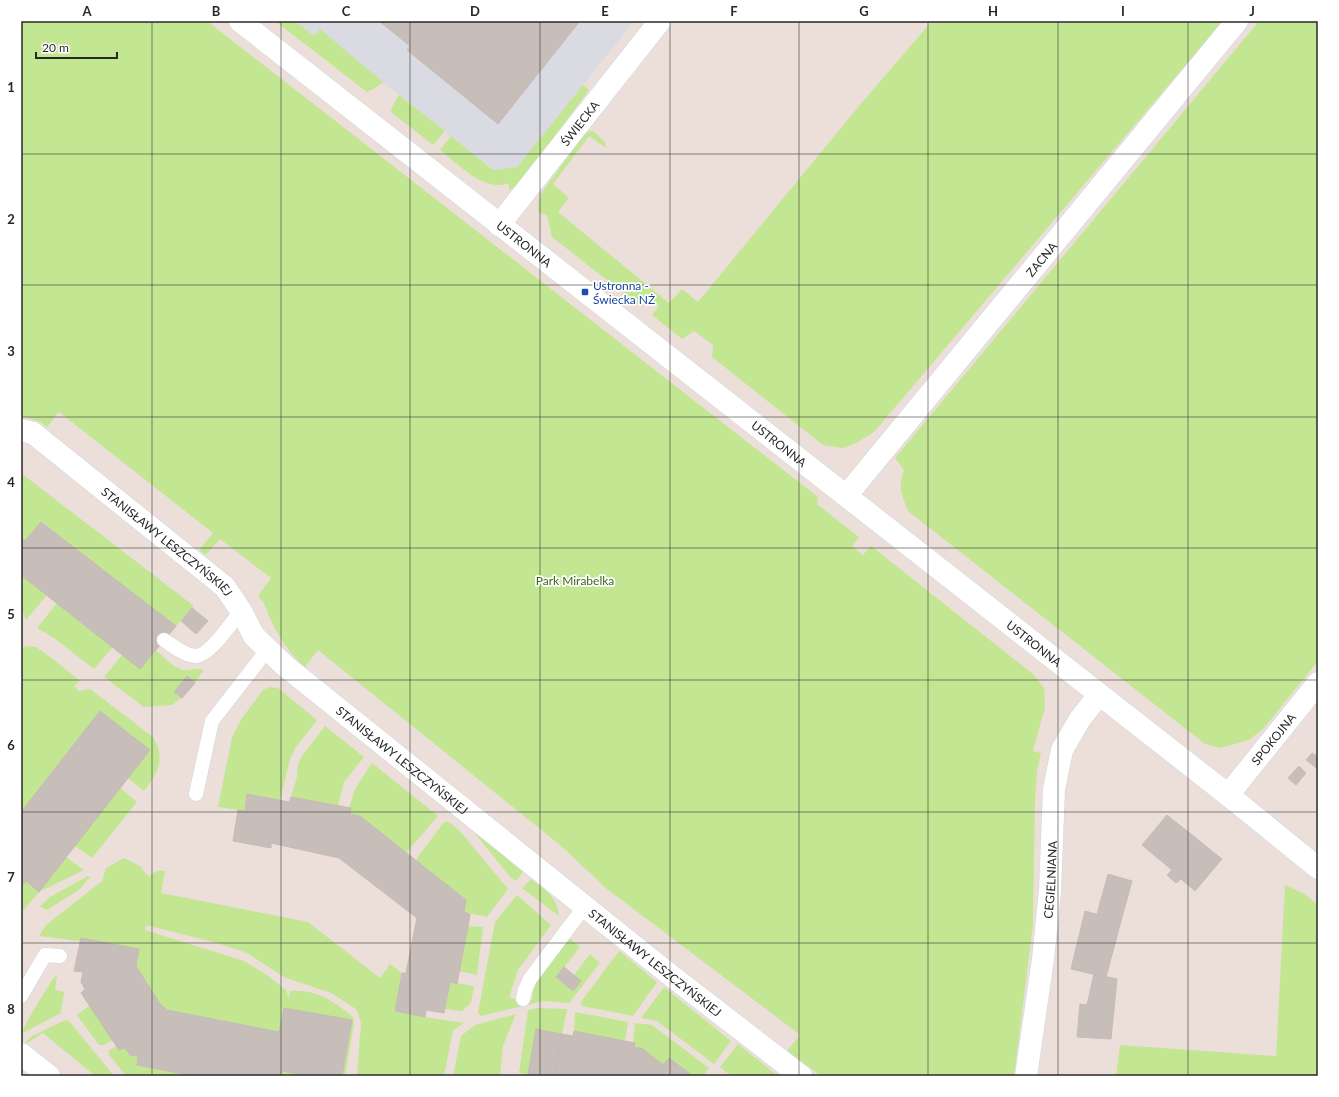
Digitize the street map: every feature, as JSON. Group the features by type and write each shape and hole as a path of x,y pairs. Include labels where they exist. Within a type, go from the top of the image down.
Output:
{"street":[{"name":"USTRONNA","path":"240,21 1228,795 1318,868"},
{"name":"ŚWIECKA","path":"499,225 660,21"},
{"name":"ZACNA","path":"846,496 1237,21"},
{"name":"STANISŁAWY LESZCZYŃSKIEJ","path":"21,430 33,433 225,587 241,611 254,636 284,665 675,979 801,1076"},
{"name":"SPOKOJNA","path":"1228,795 1318,683"},
{"name":"CEGIELNIANA","path":"1026,1076 1043,959 1050,891 1056,782 1062,750 1080,719 1099,695"},
{"path":"21,1054 49,1076"}],"lane":[{"path":"164,640 182,652 196,656 207,652 241,611"},
{"path":"196,794 212,721 268,649"},
{"path":"523,1000 525,990 530,979 585,906"},
{"path":"21,996 45,955 60,956"}],"shaded area":[{"path":"295,21 634,21 518,167 494,170 318,31 314,36"}],"green space":[{"name":"Park Mirabelka","path":"21,21 207,21 818,497 817,504 859,537 852,546 863,555 871,546 1033,674 1044,688 1045,708 1033,751 1041,753 1037,771 1035,801 1033,924 1014,1076 821,1076 787,1051 800,1035 607,889 560,845 318,650 305,667 281,639 264,604 258,596 271,578 220,539 206,555 199,550 213,533 59,412 47,427 40,422 21,416"},
{"path":"275,21 295,21 314,36 320,29 383,82 367,92"},
{"path":"932,21 1223,21 874,432 854,444 843,448 823,445 712,357 713,345 694,331 682,339 652,315 659,306 647,297 640,306 552,237 547,215 538,212 539,199 542,192 586,132 593,131 605,142 606,148 589,136 553,184 569,198 558,212 669,303 682,289 698,302 859,106"},
{"path":"1259,21 1318,21 1318,661 1264,728 1249,740 1220,748 1205,744 908,511 901,491 901,482 904,470 895,458"},
{"path":"583,85 589,90 519,184 510,190 508,183 499,185 490,184 472,175 440,150 451,136 493,170 517,167"},
{"path":"399,95 445,131 433,145 391,112 392,107"},
{"path":"21,473 194,606 176,626 42,522 25,541 21,537"},
{"path":"21,575 47,595 26,620 21,608"},
{"path":"57,603 113,647 94,669 54,638 37,628"},
{"path":"26,646 36,647 80,681 74,686 79,691 90,689 153,737 159,752 159,766 144,791 128,778 150,750 100,711 21,812 21,648"},
{"path":"156,650 168,662 179,669 203,670 195,683 187,676 174,692 182,698 172,705 144,707 104,677 122,655 140,669"},
{"path":"269,687 278,688 317,720 296,747 290,759 280,800 247,794 245,811 218,807 232,737 242,718 263,690"},
{"path":"325,726 364,757 344,782 338,806 291,797 297,777 298,764 302,756"},
{"path":"372,763 438,816 406,853 360,816 350,814 351,808 349,808 355,789"},
{"path":"120,788 137,802 92,858 75,846"},
{"path":"444,822 449,822 459,830 508,889 487,917 464,912 466,900 417,862 417,858"},
{"path":"473,831 523,872 516,881 511,878"},
{"path":"66,857 84,870 39,892 21,913 21,887 26,881"},
{"path":"124,858 140,866 149,877 156,871 165,871 161,893 308,922 380,978 390,964 402,973 395,1011 464,1023 453,1030 444,1076 357,1076 361,1023 357,1010 331,993 284,977 247,953 217,943 146,925 145,930 244,961 267,975 286,990 289,998 290,991 308,992 332,1001 346,1011 353,1017 354,1024 345,1076 342,1076 351,1020 284,1008 279,1032 167,1010 160,1004 136,966 139,949 81,938 80,941 39,936 46,925 102,881 106,868"},
{"path":"88,876 90,877 80,889 47,910 40,906 50,897"},
{"path":"531,879 550,894 558,909 559,916 522,888"},
{"path":"1285,885 1303,893 1318,905 1318,1076 1116,1076 1120,1045 1276,1056"},
{"path":"517,895 551,925 518,970 509,998 532,1000 534,983 568,937 580,947 556,978 573,990 574,975 590,954 600,963 569,1003 543,1001 481,1016 478,1013 495,922"},
{"path":"468,926 483,927 477,975 459,971"},
{"path":"619,951 657,982 633,1016 582,1006 580,1003"},
{"path":"57,976 55,990 64,992 61,1013 21,1034 30,1016 54,977"},
{"path":"450,982 474,986 471,1003 462,1011 445,1009"},
{"path":"664,987 731,1041 714,1064 657,1021 641,1018"},
{"path":"90,1005 113,1040 104,1045 99,1045 77,1015"},
{"path":"538,1008 567,1009 562,1034 536,1029 528,1074 519,1073 528,1010"},
{"path":"575,1012 628,1022 625,1041 574,1031"},
{"path":"516,1014 503,1046 500,1076 453,1076 461,1036 475,1025"},
{"path":"65,1020 70,1022 114,1076 95,1076 43,1033 24,1045 30,1037"},
{"path":"635,1023 652,1025 709,1068 703,1076 693,1076 669,1058 663,1065 643,1049 634,1047 635,1043 633,1042"},
{"path":"738,1044 778,1076 731,1076 720,1067"},
{"path":"117,1046 125,1048 130,1055 138,1056 137,1065 178,1073 178,1076 126,1076 110,1056 108,1051"},
{"path":"282,1071 300,1074 300,1076 281,1076"}],"building":[{"path":"379,21 580,21 498,124 407,50 410,46"},
{"path":"41,522 176,626 140,669 21,575 21,537 25,541"},
{"path":"192,608 208,621 196,634 181,621"},
{"path":"187,676 195,683 182,698 174,692"},
{"path":"100,711 150,750 39,892 26,881 21,887 21,812"},
{"path":"1312,753 1318,757 1318,769 1306,760"},
{"path":"1299,766 1306,773 1296,785 1288,778"},
{"path":"247,794 289,802 291,797 351,808 350,814 360,816 466,900 464,912 470,914 457,984 450,982 444,1013 426,1010 425,1017 395,1011 402,973 406,973 417,918 339,858 271,843 271,848 233,841 238,810 245,811"},
{"path":"1167,815 1222,859 1195,891 1181,879 1176,883 1167,875 1172,870 1142,845"},
{"path":"1108,874 1132,881 1121,921 1097,914"},
{"path":"1085,911 1121,921 1106,977 1071,969"},
{"path":"81,938 139,949 136,966 160,1004 167,1010 279,1032 284,1008 352,1020 342,1076 308,1076 282,1071 281,1076 193,1076 137,1065 138,1056 130,1055 125,1048 119,1050 81,993 85,989 81,982 83,972 74,971"},
{"path":"564,967 581,981 573,991 556,977"},
{"path":"1094,974 1117,979 1111,1039 1077,1037 1080,1004 1087,1005"},
{"path":"536,1029 562,1034 555,1076 528,1074"},
{"path":"574,1031 635,1043 634,1047 643,1049 663,1065 669,1058 693,1076 566,1076 555,1074 562,1034 573,1036"}],"place":[{"name":"Ustronna - Świecka NŻ","path":"585,292"}]}
